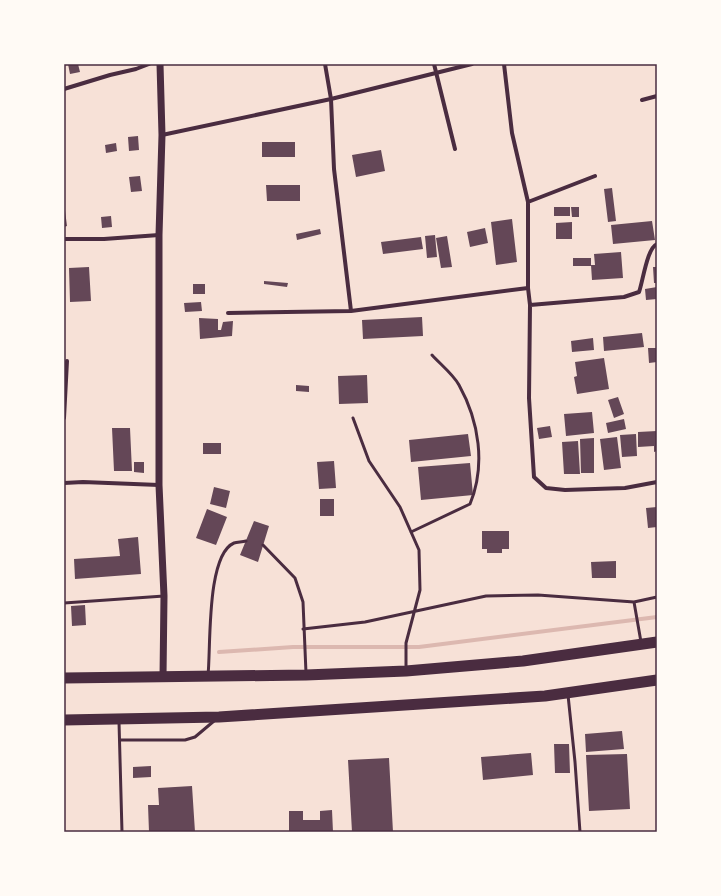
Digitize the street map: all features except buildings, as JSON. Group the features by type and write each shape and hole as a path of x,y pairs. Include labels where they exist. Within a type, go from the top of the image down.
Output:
{"highway":[{"path":"64,678 120,679 306,675 406,671 523,660 657,642"},
{"path":"64,720 219,717 522,697 568,693 657,680"}],"street":[{"path":"64,89 149,64"},
{"path":"160,64 162,135 159,235 159,485 164,596 162,677"},
{"path":"325,64 331,99 334,169 351,311"},
{"path":"434,64 455,149"},
{"path":"162,135 331,99 472,64"},
{"path":"504,64 512,133 528,202 528,288 530,305 529,398 534,477 546,488 565,490 625,488 657,482"},
{"path":"642,100 657,96"},
{"path":"528,202 595,176"},
{"path":"64,239 104,239 159,235"},
{"path":"530,305 624,297 639,292 647,258 654,245 657,244"},
{"path":"228,313 351,311 528,288"},
{"path":"64,418 67,361"},
{"path":"64,483 83,482 159,485"}],"lane":[{"path":"411,532 470,504 476,490 479,472 480,450 470,412 458,384 432,355"},
{"path":"353,418 369,461 400,507 420,550 420,590 406,642 406,671"},
{"path":"208,677 211,614 215,576 224,553 233,543 246,541"},
{"path":"263,545 295,578 303,602 306,675"},
{"path":"303,629 365,622 486,596 538,595 634,602 657,597"},
{"path":"64,603 164,596"},
{"path":"634,602 641,644"},
{"path":"568,693 576,762 580,832"},
{"path":"120,740 185,740 195,736 219,717"},
{"path":"119,719 122,832"}],"waterway":[{"path":"219,652 293,647 419,647 657,617"}]}
